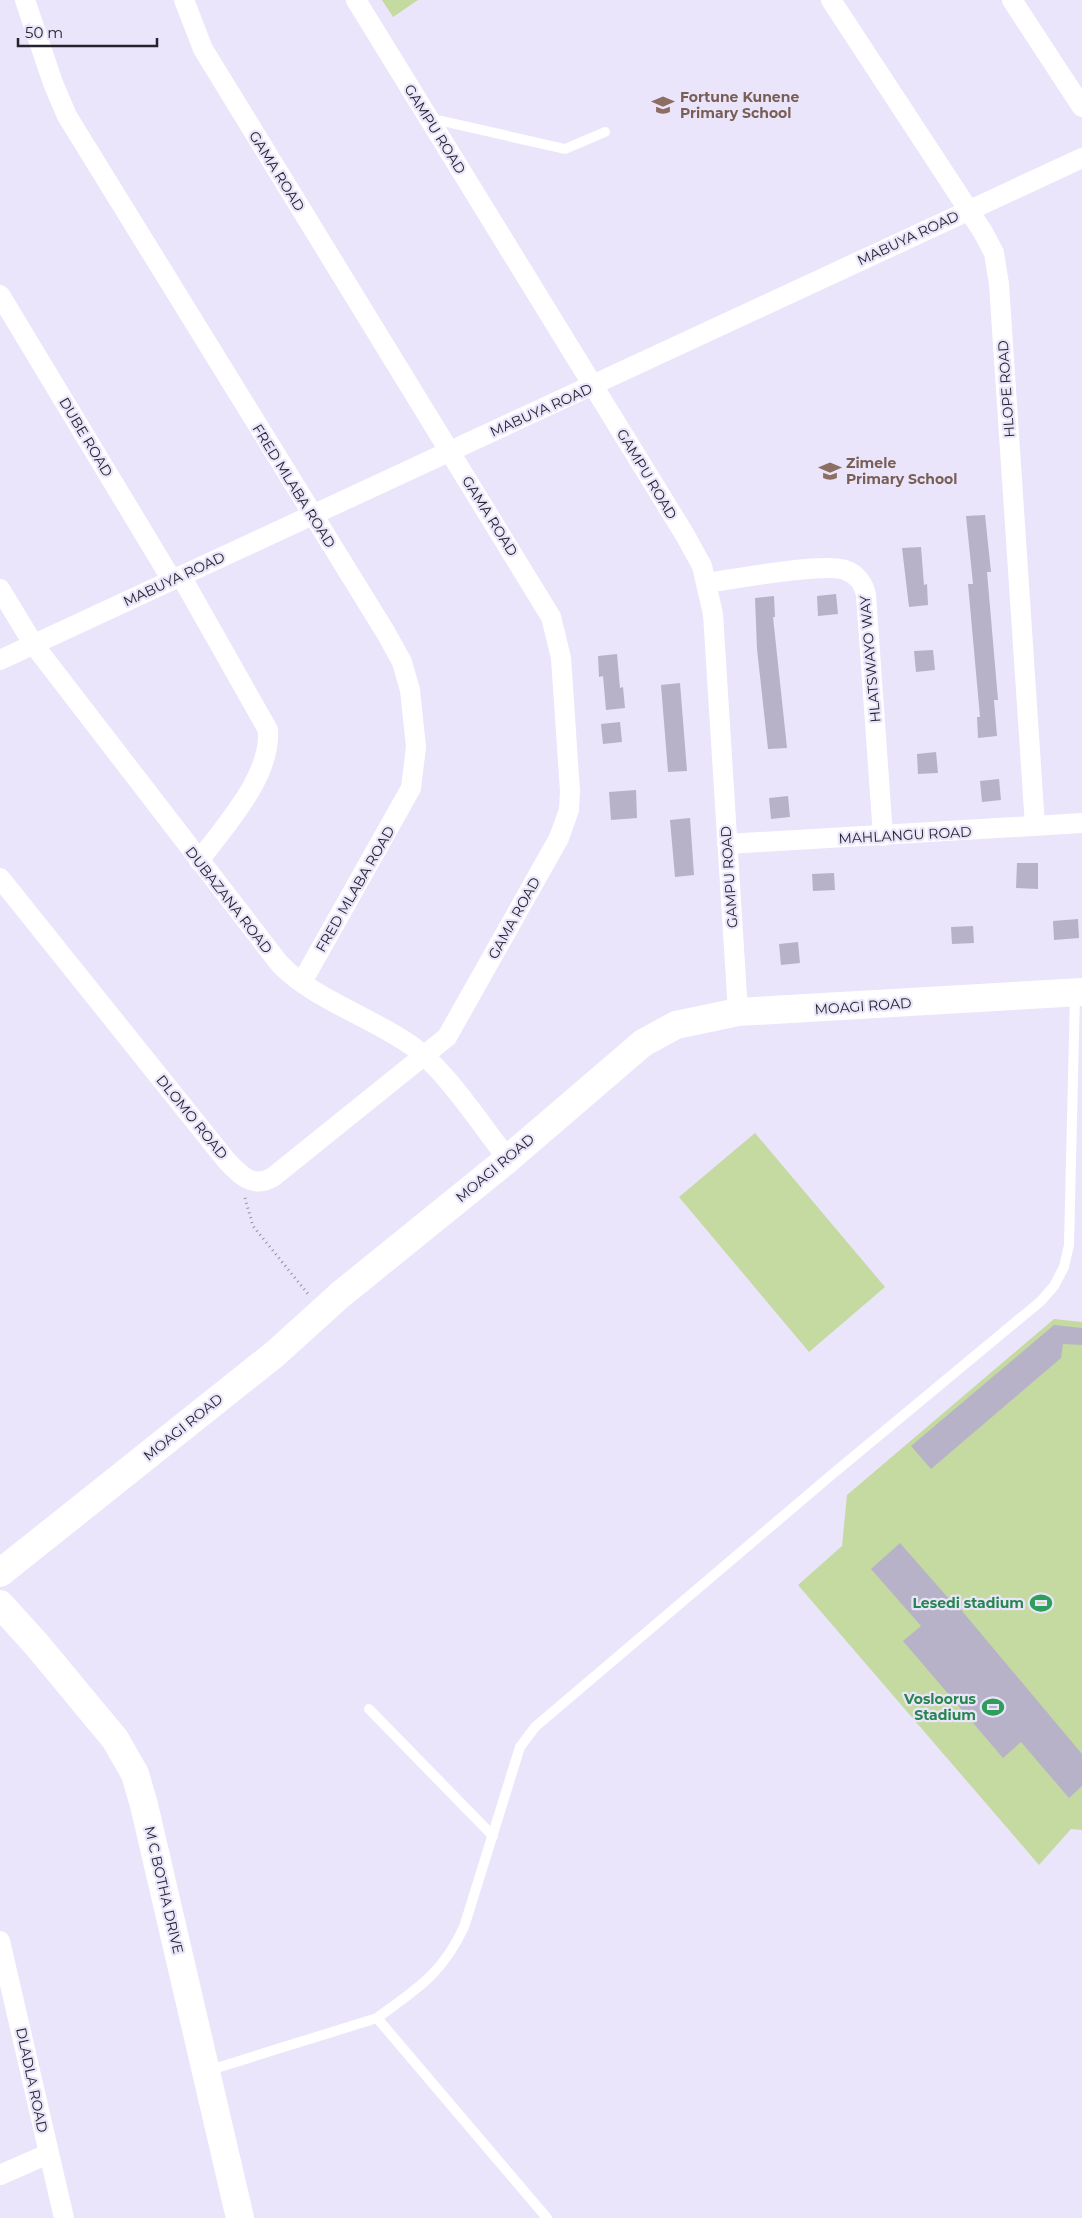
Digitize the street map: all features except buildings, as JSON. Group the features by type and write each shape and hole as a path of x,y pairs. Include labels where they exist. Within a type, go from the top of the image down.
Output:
{"street":[{"name":"FRED MLABA ROAD","path":"24,0 53,83 67,116 402,662 410,690 416,760 411,788 302,982"},
{"name":"GAMA ROAD","path":"184,0 208,57 449,452 545,605 556,632 561,658 570,800 562,831 455,1025 438,1046 425,1055"},
{"name":"GAMPU ROAD","path":"356,0 594,386 702,566 713,614 738,1012"},
{"name":"HLOPE ROAD","path":"831,0 969,210 989,243 997,266 1035,826"},
{"path":"1012,0 1082,107"},
{"name":"MABUYA ROAD","path":"0,660 1082,158"},
{"name":"DUBE ROAD","path":"0,295 268,730 267,753 255,781 199,861"},
{"name":"HLATSWAYO WAY","path":"707,583 814,569 841,569 851,572 862,584 866,596 883,836"},
{"name":"DUBAZANA ROAD","path":"0,589 34,645 279,963 302,982 401,1038 425,1055 508,1159"},
{"name":"MAHLANGU ROAD","path":"727,844 1082,823"},
{"name":"DLOMO ROAD","path":"0,878 226,1160 242,1175 255,1183 263,1182 273,1177 425,1055"},
{"name":"MOAGI ROAD","path":"0,1573 276,1353 322,1312 508,1159 626,1056 656,1035 692,1021 738,1012 1078,992"},
{"name":"M C BOTHA DRIVE","path":"0,1604 37,1645 115,1739 135,1774 207,2071 240,2218"},
{"name":"DLADLA ROAD","path":"0,1941 7,2006 64,2218"},
{"path":"0,2175 48,2154"}],"lane":[{"path":"428,118 565,149 606,132"},
{"path":"207,2071 377,2018 425,1982 443,1965 454,1949 464,1927 520,1747 535,1728 829,1477 1008,1330 1041,1301 1054,1286 1064,1267 1069,1245 1077,1108 1078,992"},
{"path":"369,1709 493,1836"},
{"path":"377,2018 547,2218"}],"path":[{"path":"242,1175 246,1209 253,1226 322,1312"}],"green space":[{"path":"382,0 418,0 393,17"},
{"path":"755,1133 885,1287 809,1352 679,1197"},
{"name":"Vosloorus Stadium","path":"1054,1319 1082,1322 1082,1830 1071,1829 1039,1865 798,1585 842,1546 847,1495"}],"place":[{"name":"Fortune Kunene Primary School","path":"663,105"},
{"name":"Zimele Primary School","path":"830,471"},
{"name":"Lesedi stadium","path":"1041,1603"},
{"name":"Vosloorus Stadium","path":"993,1707"}]}
